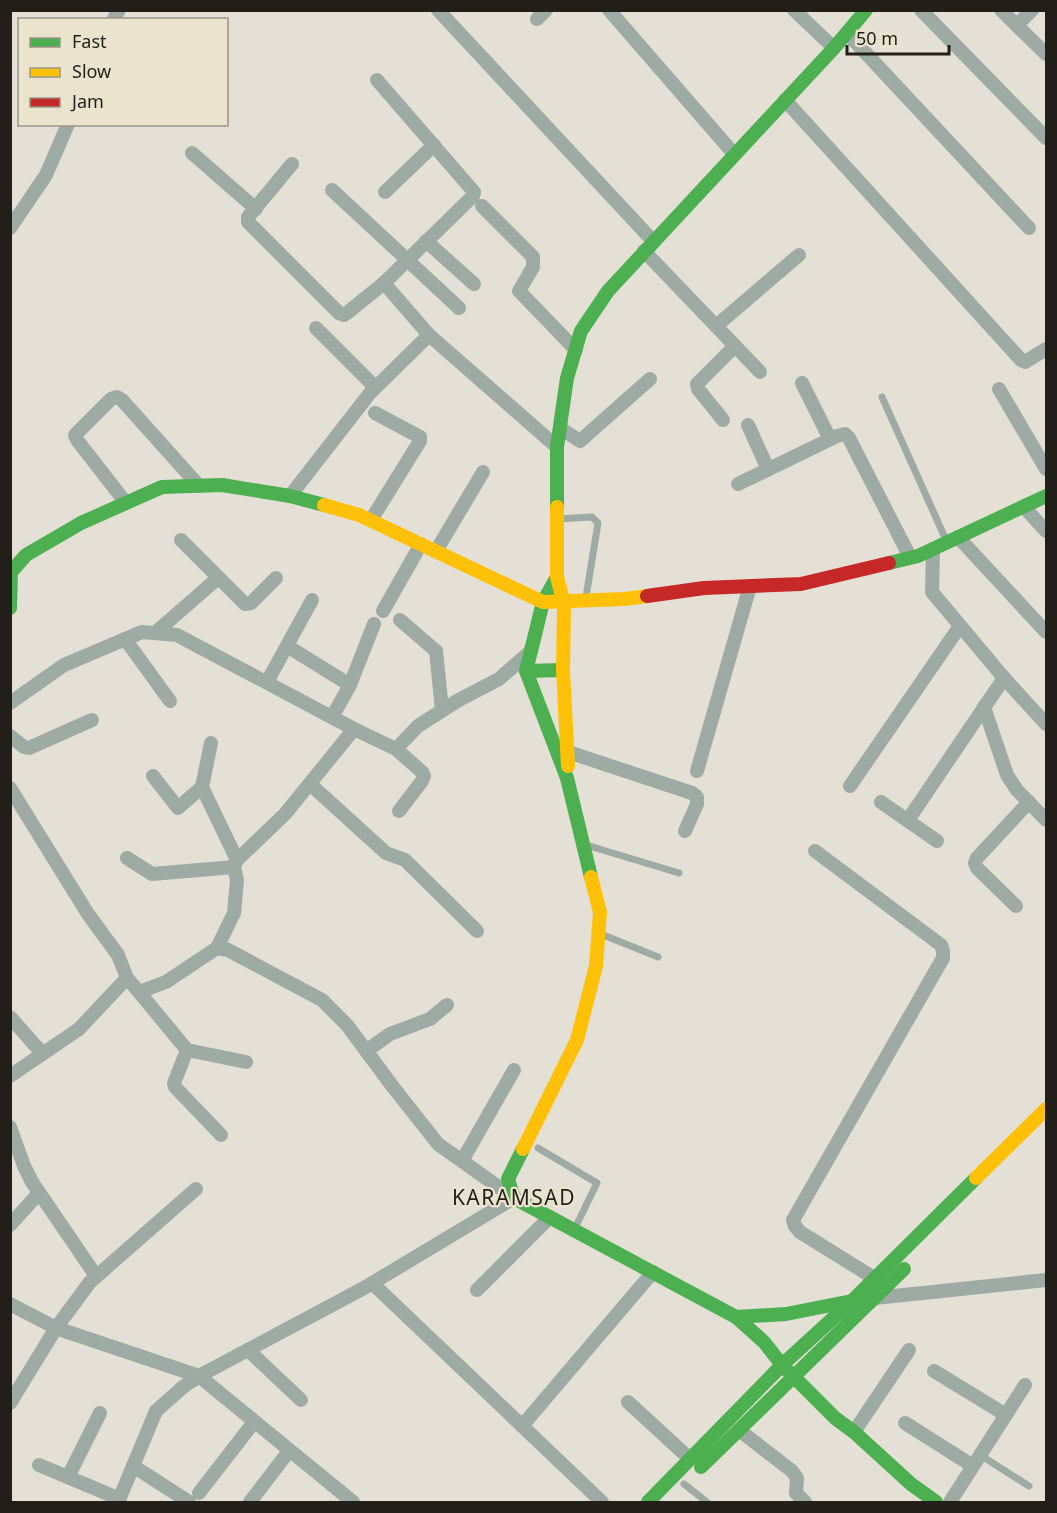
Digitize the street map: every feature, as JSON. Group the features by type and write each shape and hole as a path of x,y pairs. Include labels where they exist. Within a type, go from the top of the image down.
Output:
{"street":[{"path":"438,10 649,246 716,326 760,372"},
{"path":"609,10 734,154"},
{"path":"794,10 834,48"},
{"path":"567,778 568,752 563,670 564,603 557,577 557,447 567,378 581,332 608,291 861,16 846,10"},
{"path":"921,10 1047,138"},
{"path":"1001,10 1047,54"},
{"path":"1017,25 1032,10"},
{"path":"847,33 1029,228"},
{"path":"292,164 248,217 248,222 339,314 344,315 384,283 473,196 474,192 377,80"},
{"path":"785,100 1021,360 1030,361 1047,349"},
{"path":"10,228 46,175 67,126"},
{"path":"385,192 434,145"},
{"path":"192,153 256,209"},
{"path":"332,190 459,308"},
{"path":"482,206 532,257 533,267 519,291 576,350"},
{"path":"426,241 474,284"},
{"path":"716,326 799,255"},
{"path":"384,283 429,335 557,447"},
{"path":"316,328 375,387"},
{"path":"290,496 375,387 429,335"},
{"path":"723,420 698,389 697,384 735,346"},
{"path":"560,428 580,441 650,379"},
{"path":"802,383 830,440"},
{"path":"999,389 1047,470"},
{"path":"126,503 75,435 111,399 117,397 199,486"},
{"path":"371,520 420,441 420,437 375,413"},
{"path":"748,425 768,469"},
{"path":"738,484 845,434 910,558"},
{"path":"436,551 483,472"},
{"path":"10,608 11,571 26,555 81,523 162,487 222,485 290,496 359,515 543,602 564,603 625,599 704,588 801,584 910,558 1047,496"},
{"path":"1024,507 1047,531"},
{"path":"181,540 248,605 276,578"},
{"path":"953,540 1047,632"},
{"path":"383,611 421,544"},
{"path":"933,549 932,592 1004,678 1047,724"},
{"path":"514,1198 508,1179 577,1040 596,966 600,912 567,778 526,671 543,602 557,577"},
{"path":"155,633 218,578"},
{"path":"698,771 750,586"},
{"path":"267,682 312,600"},
{"path":"400,620 436,651 442,710"},
{"path":"332,717 350,684 374,624"},
{"path":"850,786 960,626"},
{"path":"10,703 64,665 142,632 177,635 396,749 424,776 399,811"},
{"path":"125,639 170,701"},
{"path":"287,646 350,684"},
{"path":"396,749 418,726 499,679 531,651"},
{"path":"526,671 563,670"},
{"path":"908,820 1004,678"},
{"path":"534,696 565,692"},
{"path":"984,707 1012,784 1047,820"},
{"path":"10,736 15,742 29,748 92,720"},
{"path":"127,858 152,874 236,863 285,814 354,729"},
{"path":"139,992 166,982 217,948 234,913 236,863 202,787 211,743"},
{"path":"568,752 692,793 697,797 697,804 685,831"},
{"path":"153,776 178,808 202,787"},
{"path":"310,784 386,853 405,860 477,931"},
{"path":"10,788 88,914 118,955 127,978 187,1050 246,1062"},
{"path":"881,802 937,841"},
{"path":"1016,906 977,868 975,863 977,858 1029,802"},
{"path":"815,851 940,945 943,951 943,958 794,1220 800,1232 874,1278"},
{"path":"217,948 228,950 322,1000 347,1025 438,1144 514,1198 736,1317 764,1342 782,1365 835,1418 936,1503"},
{"path":"10,1076 79,1029 127,978"},
{"path":"366,1051 390,1034 430,1019 447,1005"},
{"path":"10,1017 42,1053"},
{"path":"187,1050 176,1078 175,1087 221,1135"},
{"path":"462,1161 514,1070"},
{"path":"648,1503 782,1365 852,1300 1047,1108"},
{"path":"666,1503 1047,1126"},
{"path":"10,1127 24,1166 39,1193 96,1276"},
{"path":"10,1403 56,1328 96,1276 196,1189"},
{"path":"10,1225 39,1193"},
{"path":"39,1465 119,1501 156,1411 183,1387 199,1376 372,1283 514,1198"},
{"path":"477,1290 550,1217"},
{"path":"522,1426 653,1272"},
{"path":"736,1317 786,1314 852,1300 1047,1280"},
{"path":"372,1283 602,1503"},
{"path":"10,1304 56,1328 199,1376 353,1503"},
{"path":"248,1350 301,1400"},
{"path":"854,1432 909,1350"},
{"path":"934,1371 1006,1415"},
{"path":"950,1503 1024,1385"},
{"path":"628,1402 690,1459"},
{"path":"68,1477 100,1413"},
{"path":"133,1466 194,1498 254,1422"},
{"path":"905,1424 976,1460"},
{"path":"739,1430 792,1471 796,1478 796,1493 805,1503"},
{"path":"250,1503 290,1450"}],"lane":[{"path":"882,397 953,540"},
{"path":"558,519 592,517 598,523 586,602"},
{"path":"584,845 679,873"},
{"path":"598,933 658,957"},
{"path":"538,1148 597,1183 574,1230"},
{"path":"976,1460 1029,1486"},
{"path":"684,1484 707,1503"}],"traffic: fast":[{"path":"557,507 557,447 567,378 581,331 608,291 834,48 866,10"},
{"path":"10,608 11,572 26,555 81,523 162,487 222,485 290,496 324,505"},
{"path":"889,563 918,556 1046,496"},
{"path":"557,577 543,602 526,671 567,778 591,877"},
{"path":"526,671 563,670"},
{"path":"523,1149 508,1179 514,1198 736,1317 786,1314 852,1301"},
{"path":"648,1502 782,1365 852,1301 976,1178"},
{"path":"701,1467 904,1269"},
{"path":"736,1317 764,1342 782,1365 835,1418 854,1432 911,1484 936,1502"}],"traffic: slow":[{"path":"324,505 359,515 543,602 647,596"},
{"path":"557,507 557,577 564,603 563,670 568,766"},
{"path":"523,1149 577,1040 596,966 600,912 591,877"},
{"path":"976,1178 1046,1109"}],"traffic: jam":[{"path":"647,596 704,588 801,584 889,563"}],"district":[{"name":"KARAMSAD","path":"514,1198"}]}
